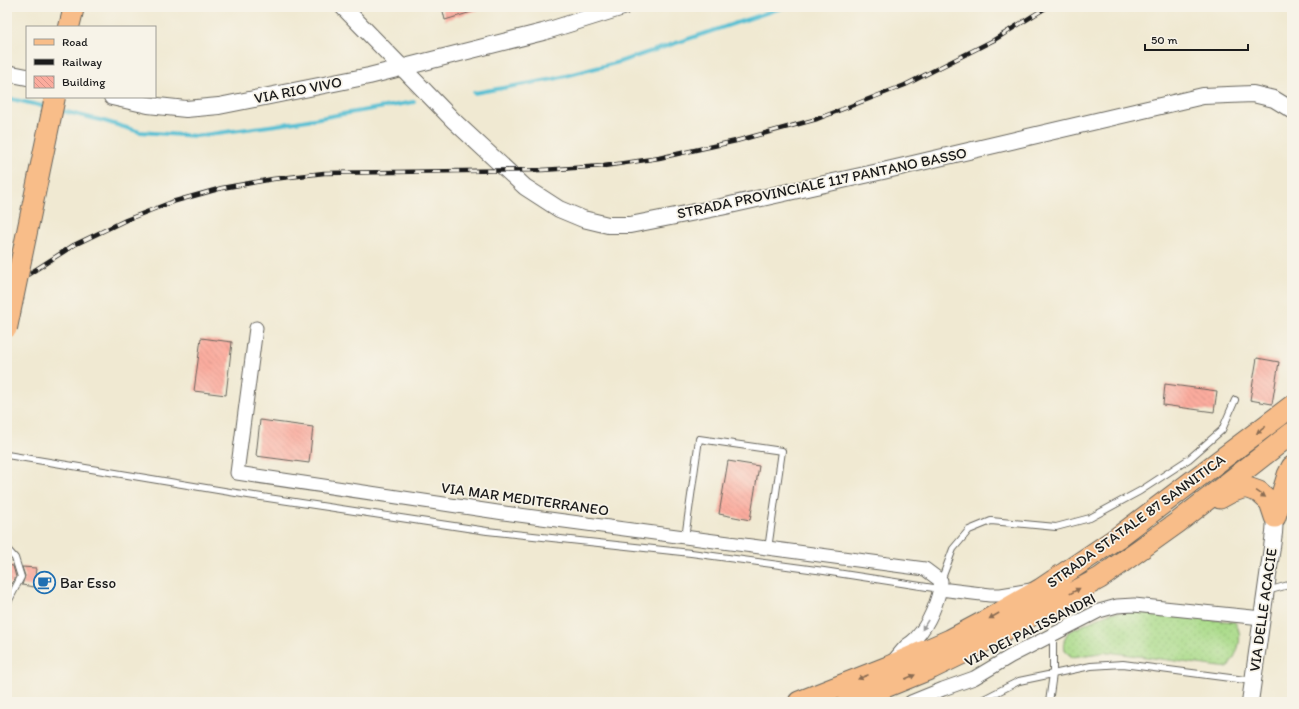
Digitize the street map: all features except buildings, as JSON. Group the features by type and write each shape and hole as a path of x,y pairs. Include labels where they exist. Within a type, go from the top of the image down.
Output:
{"highway":[{"name":"STRADA STATALE 87 SANNITICA","path":"799,702 888,667 950,640 1041,589 1117,538 1292,406"},
{"name":"STRADA STATALE 87 SANNITICA","path":"848,702 932,668 989,639 1100,578 1177,523 1292,433"},
{"path":"1275,517 1288,475 1292,467"},
{"path":"1177,523 1231,492 1245,487 1259,492 1270,502 1275,517"}],"main road":[{"path":"69,26 74,7"},
{"path":"7,328 54,98"}],"street":[{"path":"343,7 401,67"},
{"name":"VIA RIO VIVO","path":"116,98 148,105 186,109 219,106 369,76 543,32 623,7"},
{"name":"STRADA PROVINCIALE 117 PANTANO BASSO","path":"401,67 454,121 525,187 559,209 583,219 608,225 630,225 721,207 883,171 1203,96 1253,94 1274,100 1292,110"},
{"path":"7,73 26,78"},
{"name":"VIA MAR MEDITERRANEO","path":"256,328 237,473 497,512 925,569 941,585"},
{"name":"VIA DELLE ACACIE","path":"1250,702 1275,517"},
{"path":"888,667 906,646 916,639 925,626 932,612 941,585 990,595 1002,595 1041,589"},
{"name":"VIA DEI PALISSANDRI","path":"912,702 943,688 974,678 1011,656 1100,610 1117,606 1134,605 1262,618"}],"lane":[{"path":"7,455 248,495 479,530 706,555 941,585 953,549 969,530 991,521 1056,527 1090,518 1140,491 1189,459 1222,430 1234,400"},
{"path":"685,538 699,439 782,451 768,548"},
{"path":"7,549 15,558 21,577 7,604"},
{"path":"1266,591 1292,584"},
{"path":"1049,702 1054,674 1053,634"},
{"path":"978,702 1019,681 1091,666 1123,664 1253,681"}],"green space":[{"path":"1129,611 1235,622 1238,628 1240,640 1237,651 1228,668 1108,652 1072,657 1065,651 1064,641 1068,632 1109,613"}],"waterway":[{"path":"474,93 554,79 619,62 784,7"},
{"path":"7,98 47,107"},
{"path":"58,110 104,121 140,132 196,136 284,124 414,102"}],"railway":[{"path":"7,288 74,245 126,220 172,202 222,188 273,179 324,173 542,170 604,166 659,158 736,141 817,119 905,85 994,40 1047,7"}],"place":[{"name":"Bar Esso","path":"45,583"}]}
